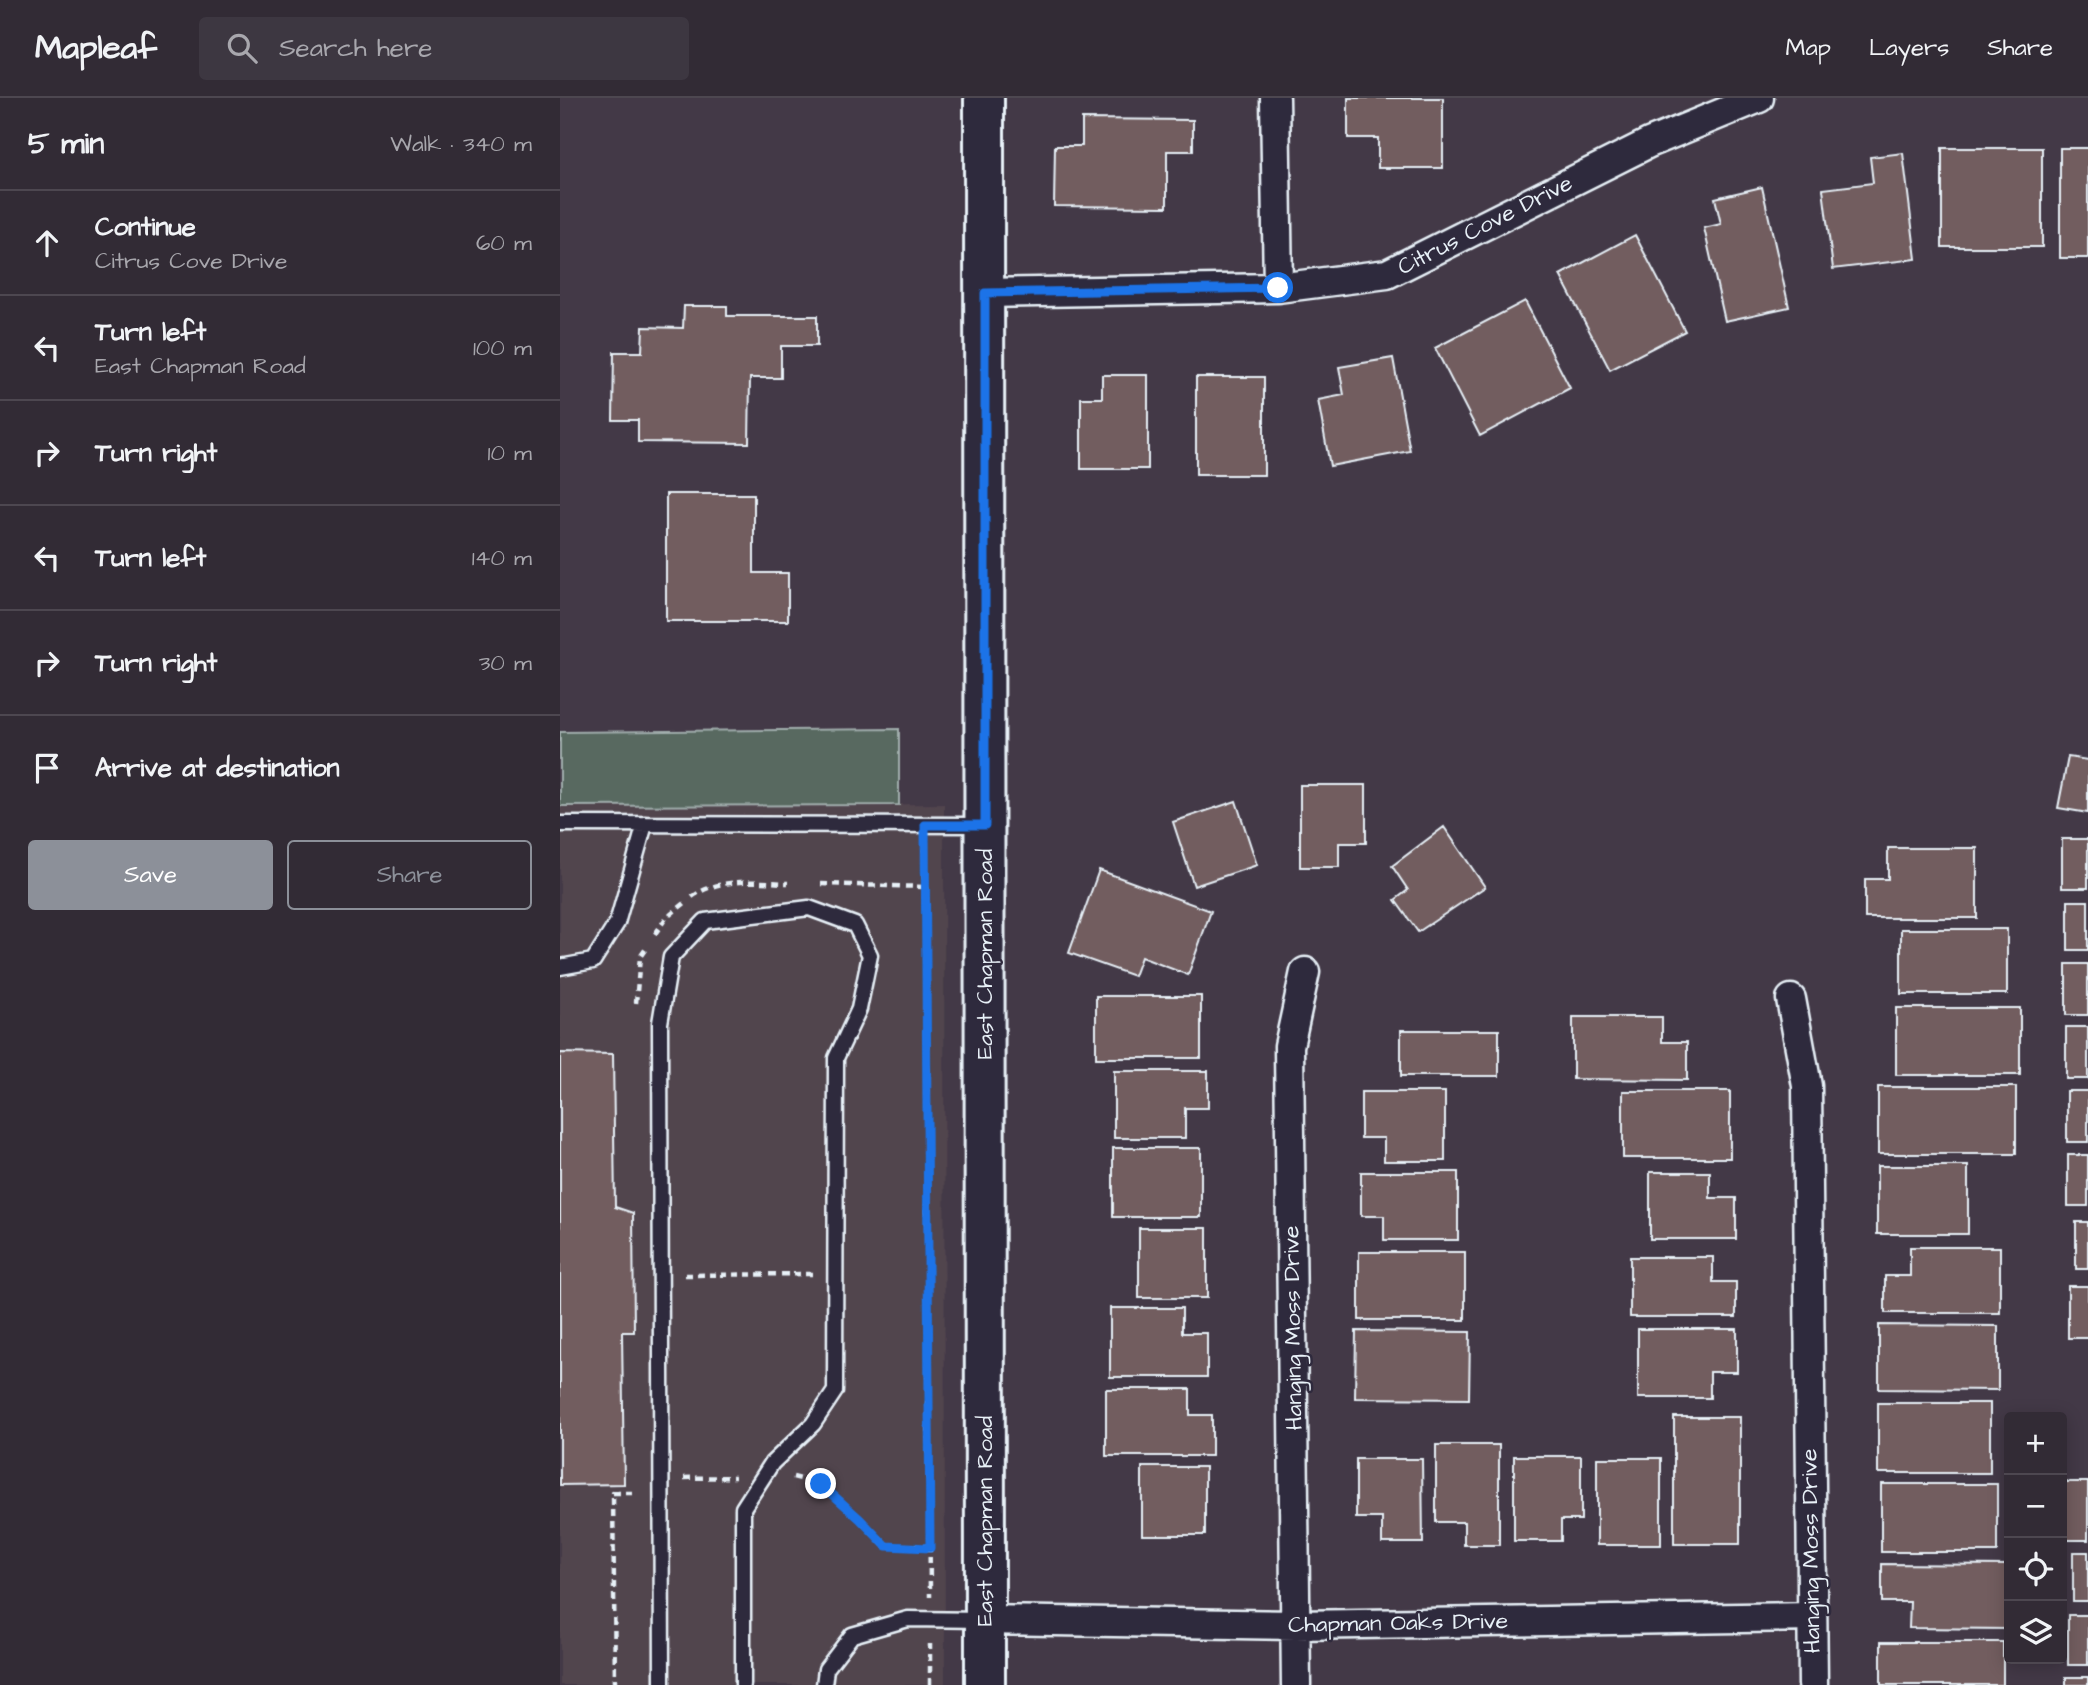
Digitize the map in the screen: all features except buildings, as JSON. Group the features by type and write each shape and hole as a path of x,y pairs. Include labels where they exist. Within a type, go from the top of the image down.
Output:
{"street":[{"name":"East Chapman Road","path":"984,98 985,1685"},
{"path":"1275,98 1278,288"},
{"name":"Citrus Cove Drive","path":"985,293 1278,288 1387,274 1649,143 1759,98"},
{"name":"Hanging Moss Drive","path":"1297,1685 1289,1046 1305,972"},
{"name":"Hanging Moss Drive","path":"1791,999 1807,1086 1813,1685"},
{"name":"Chapman Oaks Drive","path":"985,1620 1296,1625 1811,1617"}],"lane":[{"path":"560,824 985,825"},
{"path":"560,967 593,961 617,923 645,824"},
{"path":"662,1685 660,1023 671,957 705,921 809,908 855,925 870,955 859,1009 836,1058 835,1391 813,1424 772,1463 743,1508 743,1685"},
{"path":"824,1685 826,1669 852,1635 908,1619 985,1620"}],"path":[{"path":"925,825 930,1685"},
{"path":"661,1275 835,1274"},
{"path":"661,1479 795,1477 821,1484 886,1546 930,1548"}],"shaded area":[{"path":"944,804 945,1685 560,1685 560,806"}],"green space":[{"path":"899,729 899,805 560,806 560,732"}],"route":[{"path":"821,1484 886,1546 930,1548 925,825 985,825 985,293 1278,288"}]}
